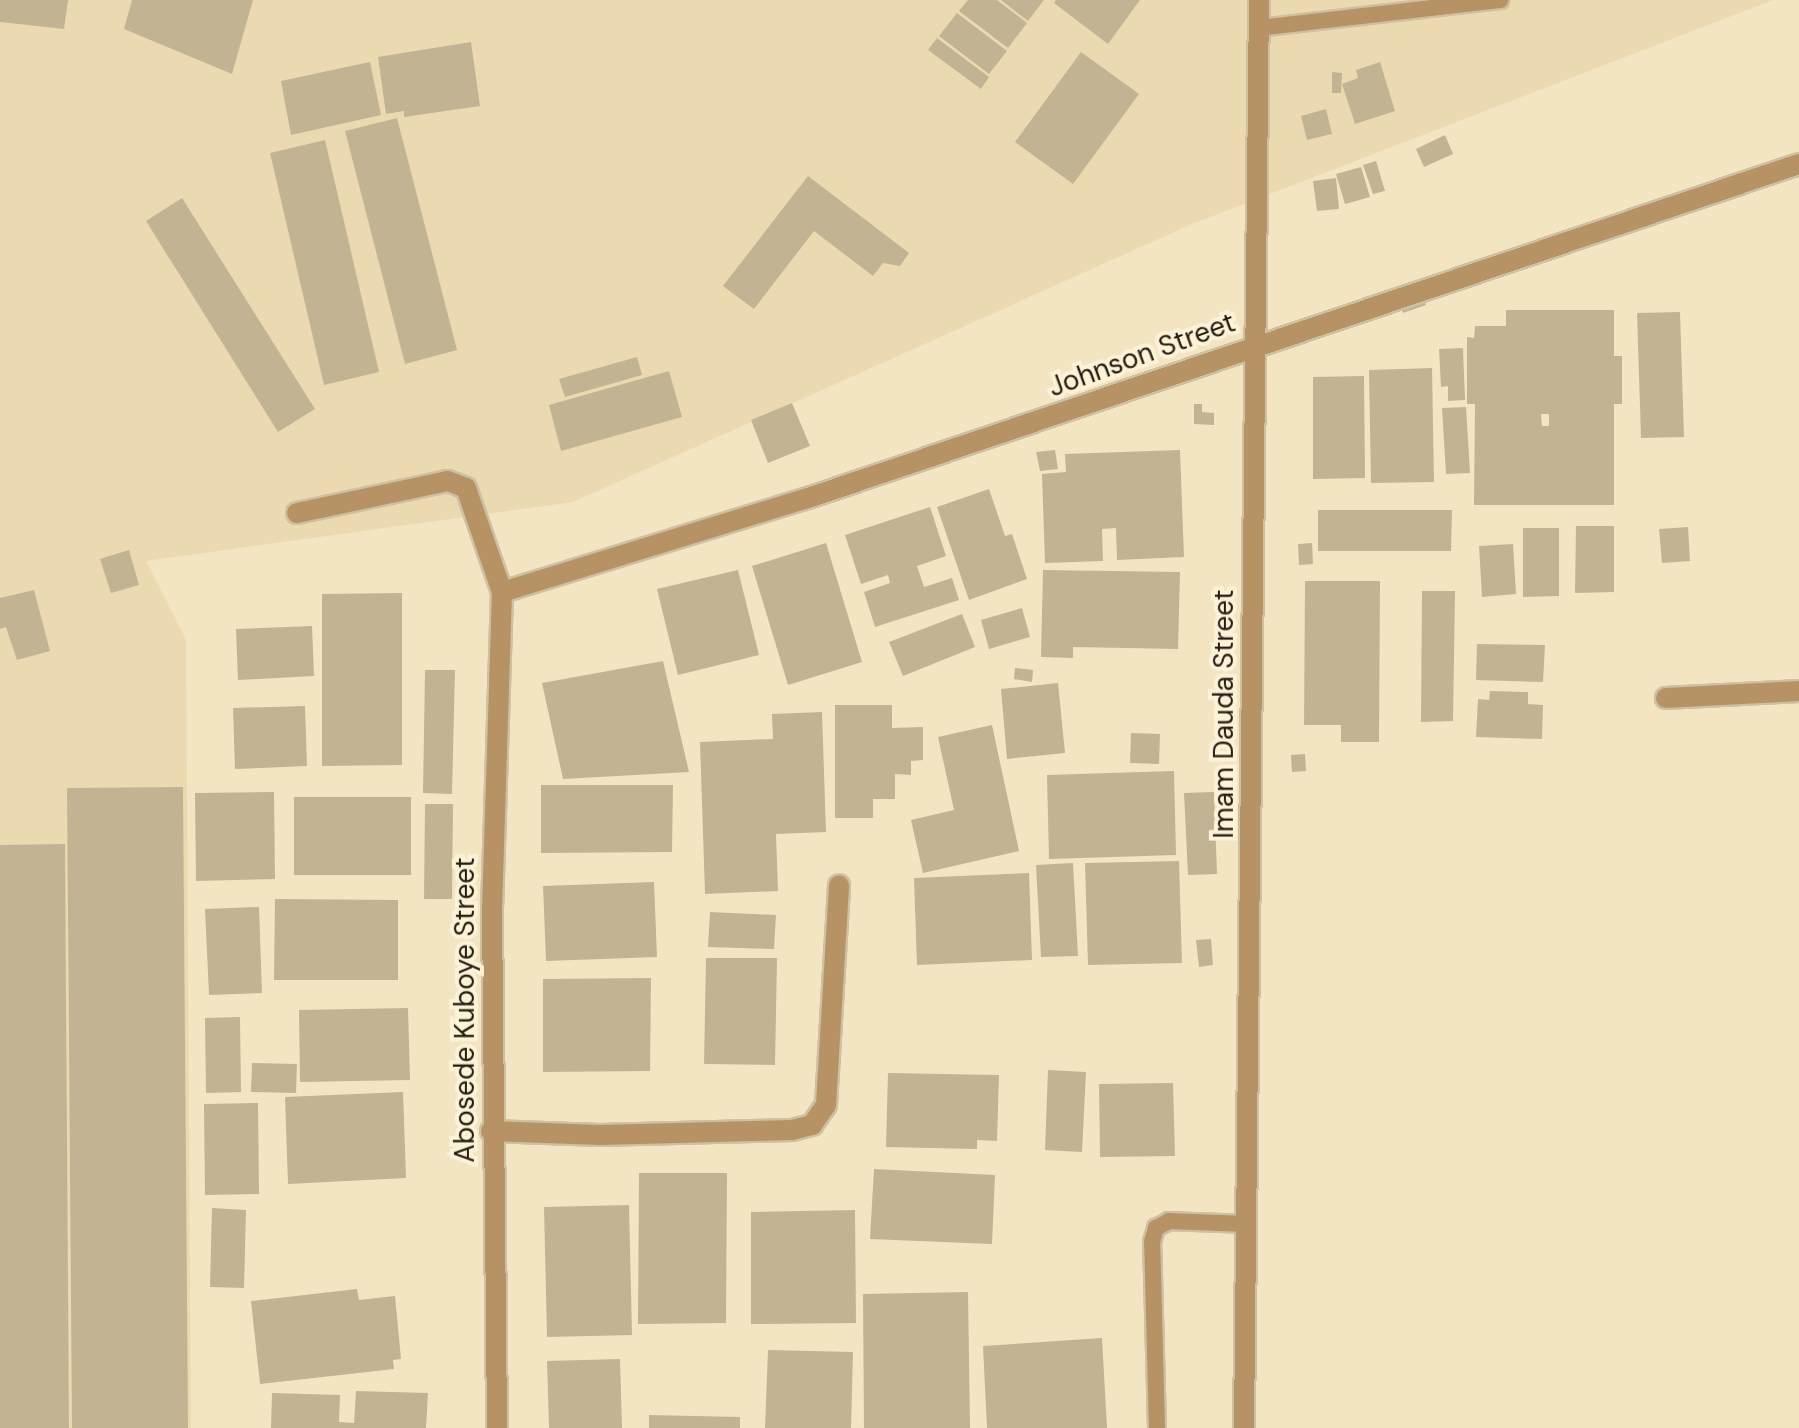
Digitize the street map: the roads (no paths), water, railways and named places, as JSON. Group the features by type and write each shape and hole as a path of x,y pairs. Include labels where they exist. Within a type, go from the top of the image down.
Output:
{"street":[{"name":"Imam Dauda Street","path":"1244,1428 1259,0"},
{"name":"Johnson Street","path":"502,592 808,498 1253,345 1799,164"},
{"path":"297,513 448,481 466,488 502,592"},
{"name":"Abosede Kuboye Street","path":"497,1428 491,1131 492,906 502,592"},
{"path":"1666,698 1799,691"},
{"path":"491,1131 600,1135 792,1130 812,1125 826,1105 839,885"}],"lane":[{"path":"1259,28 1500,0"},
{"path":"1157,1428 1152,1242 1156,1228 1169,1221 1246,1224"}]}
